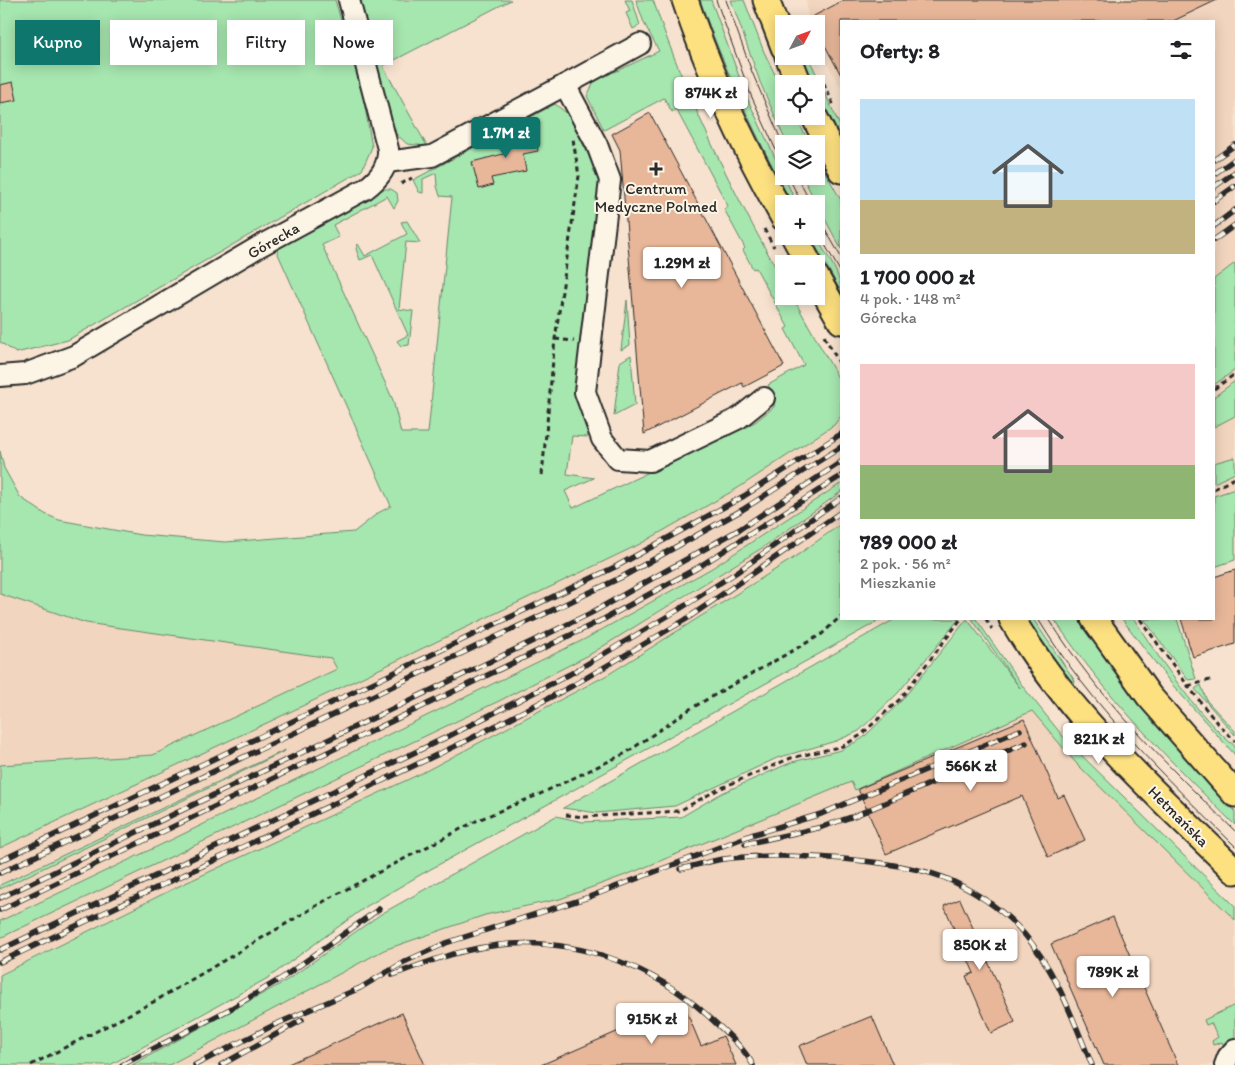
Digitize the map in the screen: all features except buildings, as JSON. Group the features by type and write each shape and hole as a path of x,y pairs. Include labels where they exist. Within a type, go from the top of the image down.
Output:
{"main road":[{"path":"685,0 717,85 747,149 775,201"},
{"path":"766,0 775,24"},
{"path":"796,65 805,75"},
{"path":"826,115 840,166"},
{"path":"825,292 840,319"},
{"name":"Hetmańska","path":"1013,620 1045,669 1086,721 1235,871"},
{"path":"1095,620 1149,696 1235,794"}],"street":[{"path":"349,0 387,141 387,162 432,156 640,44"},
{"path":"565,85 597,145 610,180 585,392 602,439 618,459 650,461 739,418 764,398"},
{"name":"Górecka","path":"0,376 25,374 41,370 91,348 260,246 365,189 381,175 387,162"},
{"path":"1225,1065 1228,1057 1235,1050"}],"path":[{"path":"542,474 555,339 579,176 572,141 582,120"},
{"path":"555,339 563,340"},
{"path":"1215,388 1235,374"},
{"path":"1215,488 1235,478"},
{"path":"32,1065 157,1000 328,899 476,821 620,756 690,709 822,634 840,617"},
{"path":"566,815 584,817 679,811 719,789 791,758 843,746 861,735 900,699 960,620"},
{"path":"1141,620 1188,686 1217,723 1235,741"},
{"path":"1188,686 1214,679"}],"shaded area":[{"path":"806,0 1235,0 1235,502 1215,505 1215,20 840,20 840,86 825,59 825,15 808,15"},
{"path":"840,417 840,484 712,568 585,639 0,921 0,889 285,752 0,885 0,848 271,721 639,544 738,488 834,425"},
{"path":"840,493 840,525 792,559 609,674 422,773 179,886 0,974 0,938 499,701 676,603 762,548"},
{"path":"0,594 86,622 331,658 337,669 153,755 0,765"},
{"path":"1032,704 1079,759 1235,911 1235,1026 1217,1065 169,1065 384,950 485,915 536,906 631,873"}],"green space":[{"path":"0,0 335,0 341,20 315,20 315,65 354,65 362,90 372,147 362,170 68,340 16,353 0,342"},
{"path":"358,0 511,0 393,61 393,20 363,20"},
{"path":"625,0 632,0 640,25 633,29 626,13 630,11"},
{"path":"636,0 653,0 680,73 712,144 746,213 775,266 775,303 756,268 753,269 743,250 745,248 724,209 728,206 676,109 672,112 664,98 604,130 587,96 593,84 589,78 611,71 615,72 659,51 644,23"},
{"path":"700,0 711,0 747,98 775,157 775,171 754,129 720,53"},
{"path":"731,0 744,0 764,52 775,75 775,116 760,82"},
{"path":"375,65 385,65 383,66 427,146 407,144 393,131"},
{"path":"806,65 812,65 817,75 809,75"},
{"path":"825,93 840,126 840,142 825,111"},
{"path":"555,104 568,114 601,180 575,399 587,424 588,437 572,436 567,474 594,478 565,491 573,508 755,422 774,407 775,398 768,385 804,365 785,329 788,327 776,305 797,305 840,381 840,417 834,425 738,488 640,544 271,721 0,848 0,765 153,755 337,669 331,658 86,623 0,594 0,451 4,468 20,497 45,514 59,520 141,535 225,542 354,532 378,513 391,506 278,254 279,245 384,189 391,189 397,193 398,201 394,208 387,196 333,225 339,237 322,245 393,400 401,433 428,433 452,197 440,196 436,173 423,179 423,193 419,192 413,180"},
{"path":"779,125 800,125 805,135 783,135"},
{"path":"825,172 840,198 840,247 825,219 825,195 812,195 807,185 825,185"},
{"path":"782,185 788,185 793,195 787,195"},
{"path":"407,221 420,243 406,242 399,309 413,311 409,345 401,346 397,341 408,335 372,255 360,260 356,249 358,244 365,256 407,234 401,222"},
{"path":"815,245 821,245 832,263 840,290 825,263 825,255 821,255"},
{"path":"1235,263 1235,370 1215,384 1215,278"},
{"path":"627,300 630,345 621,350"},
{"path":"631,355 635,405 614,416 620,362"},
{"path":"1235,381 1235,416 1215,426 1215,396"},
{"path":"1235,457 1235,473 1215,483 1215,463"},
{"path":"840,484 840,493 762,548 589,655 499,701 0,938 0,921 585,639 712,568"},
{"path":"1235,489 1235,560 1215,567 1215,496"},
{"path":"840,525 840,620 880,620 420,875 367,906 268,978 110,1065 0,1065 0,975 179,886 422,773 609,674 792,559"},
{"path":"893,620 958,620 898,693 859,731 836,741 777,758 675,806 597,813 563,808"},
{"path":"966,620 1020,688 973,620 977,620 1024,688 1066,740 1235,906 1235,920 1076,763 1032,711 855,790 851,782 631,873 560,899 485,915 384,950 169,1065 132,1065 284,982 381,914 556,816 583,822 681,817 722,793 792,762 841,750 863,738 902,700"},
{"path":"1028,620 1034,620 1075,681 1074,686"},
{"path":"1055,620 1081,620 1129,691 1235,811 1235,825 1116,701 1074,648"},
{"path":"1123,620 1135,620 1154,650 1195,705 1222,735 1235,746 1235,755 1170,682"},
{"path":"1145,620 1177,620 1196,679 1188,680"},
{"path":"1201,685 1207,701 1235,731 1235,735 1195,689"},
{"path":"285,751 0,889 0,885"},
{"path":"1235,1005 1235,1042 1224,1046 1222,1042 1213,1045 1212,1041 1218,1037 1211,1023 1206,1025 1204,1020"}],"tram line":[{"path":"716,0 750,93 775,148"},
{"path":"726,0 752,72 779,135"},
{"path":"792,185 798,195"},
{"path":"802,185 806,195"},
{"path":"825,229 840,255"},
{"path":"825,245 840,271"},
{"path":"1039,620 1081,681 1129,738 1235,846"},
{"path":"1050,620 1090,677 1112,704 1159,756 1235,831"}],"railway":[{"path":"1215,159 1235,145"},
{"path":"1215,173 1235,159"},
{"path":"1215,186 1235,172"},
{"path":"1215,200 1235,186"},
{"path":"1215,225 1235,210"},
{"path":"1215,239 1235,225"},
{"path":"0,861 617,566 744,496 840,435"},
{"path":"0,873 622,577 742,510 840,448"},
{"path":"0,898 591,613 740,529 840,463"},
{"path":"0,910 604,619 697,568 840,477"},
{"path":"0,950 449,736 570,674 678,610 737,572 840,499"},
{"path":"0,962 466,741 572,686 685,620 840,513"},
{"path":"195,1065 274,1025 360,988 404,962 446,943 589,897 751,835 821,814 1020,730"},
{"path":"745,844 822,827 854,816 1026,743"},
{"path":"680,869 724,859 776,856 807,857 873,862 930,873 952,881 1001,911 1018,927 1036,949 1063,997 1092,1065"},
{"path":"122,1065 230,1009 282,978 379,909"},
{"path":"393,975 451,955 496,945 538,944 590,952 640,970 686,998 732,1038 753,1065"},
{"path":"221,1065 302,1020"}],"place":[{"name":"Centrum Medyczne Polmed","path":"656,169"}]}
